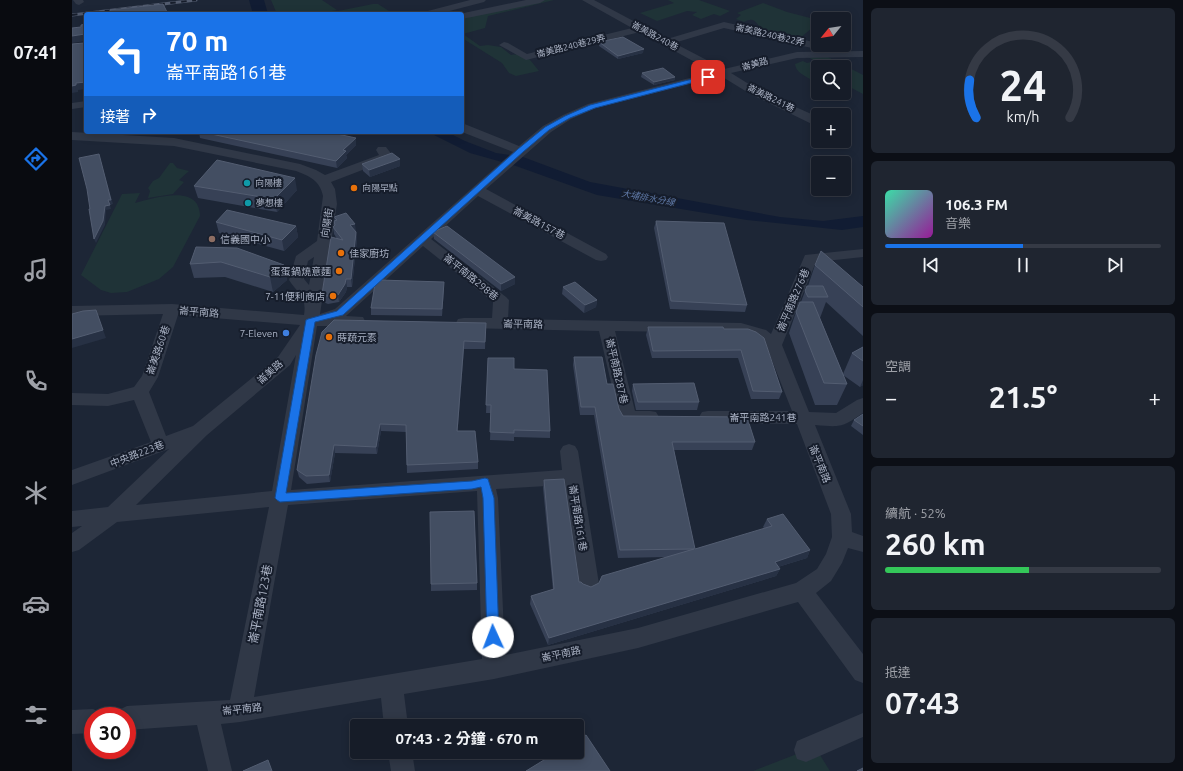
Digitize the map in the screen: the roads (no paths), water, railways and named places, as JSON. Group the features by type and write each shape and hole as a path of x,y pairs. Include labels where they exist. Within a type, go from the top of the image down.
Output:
{"street":[{"path":"435,12 481,0"},
{"path":"464,16 540,0"},
{"name":"崙美路240巷","path":"587,0 723,73"},
{"name":"崙美路240巷22弄","path":"666,42 724,25 852,54"},
{"name":"崙美路240巷29弄","path":"504,45 526,57 641,29"},
{"name":"崙美路","path":"477,190 547,129 567,117 592,106 779,58 797,55 863,54"},
{"name":"崙美路241巷","path":"723,73 756,93 811,118"},
{"path":"72,106 84,104"},
{"path":"464,128 521,151"},
{"path":"72,136 94,134 145,136 281,164 314,173 324,180 387,156 382,150"},
{"name":"向陽街","path":"280,498 331,204 329,188 324,180"},
{"path":"325,240 321,246 301,259 296,280 306,290 312,313 340,314 477,190"},
{"name":"崙美路157巷","path":"477,190 601,257"},
{"name":"崙平南路298巷","path":"423,239 501,300 500,324"},
{"name":"崙平南路276巷","path":"774,345 810,258 863,253"},
{"name":"崙平南路","path":"75,313 172,309 312,313 374,322"},
{"name":"崙美路60巷","path":"140,392 150,377 172,309"},
{"name":"崙美路","path":"72,544 115,513 201,430 284,361 312,313"},
{"name":"崙平南路","path":"136,717 240,711 494,668 638,638 802,591 824,575 835,557 842,537 841,514 801,418 774,345 760,334 741,328 444,323"},
{"name":"崙平南路287巷","path":"606,326 628,416 667,417"},
{"path":"72,399 108,400 140,392 161,445"},
{"name":"崙平南路241巷","path":"691,417 801,418 839,420 863,404"},
{"name":"中央路223巷","path":"72,478 201,430"},
{"name":"崙平南路161巷","path":"570,451 572,477 589,584"},
{"path":"72,518 280,498 472,485 485,482 572,477"},
{"path":"485,482 488,498 494,668"},
{"name":"崙平南路123巷","path":"240,711 280,498"},
{"path":"842,537 863,544"},
{"path":"802,591 861,663"},
{"path":"390,686 395,719"},
{"path":"206,712 220,771"},
{"path":"72,722 84,721"},
{"path":"806,750 863,725"},
{"path":"401,759 403,771"}],"water":[{"path":"249,0 264,0 267,12 252,12"},
{"name":"大埔排水分線","path":"432,134 451,134 496,153 523,157 590,182 780,217 823,221 863,216 863,227 842,230 747,220 597,195 516,166 470,153"}],"railway":[{"path":"97,12 196,0"},
{"path":"72,15 84,14"}],"place":[{"name":"向陽樓","path":"247,183"},
{"name":"向陽早點","path":"354,188"},
{"name":"夢想樓","path":"248,203"},
{"name":"信義國中小","path":"212,239"},
{"name":"佳家廚坊","path":"341,253"},
{"name":"蛋蛋鍋燒意麵","path":"339,271"},
{"name":"7-11便利商店","path":"333,296"},
{"name":"7-Eleven","path":"286,333"},
{"name":"蒔蔬元素","path":"329,337"}]}
